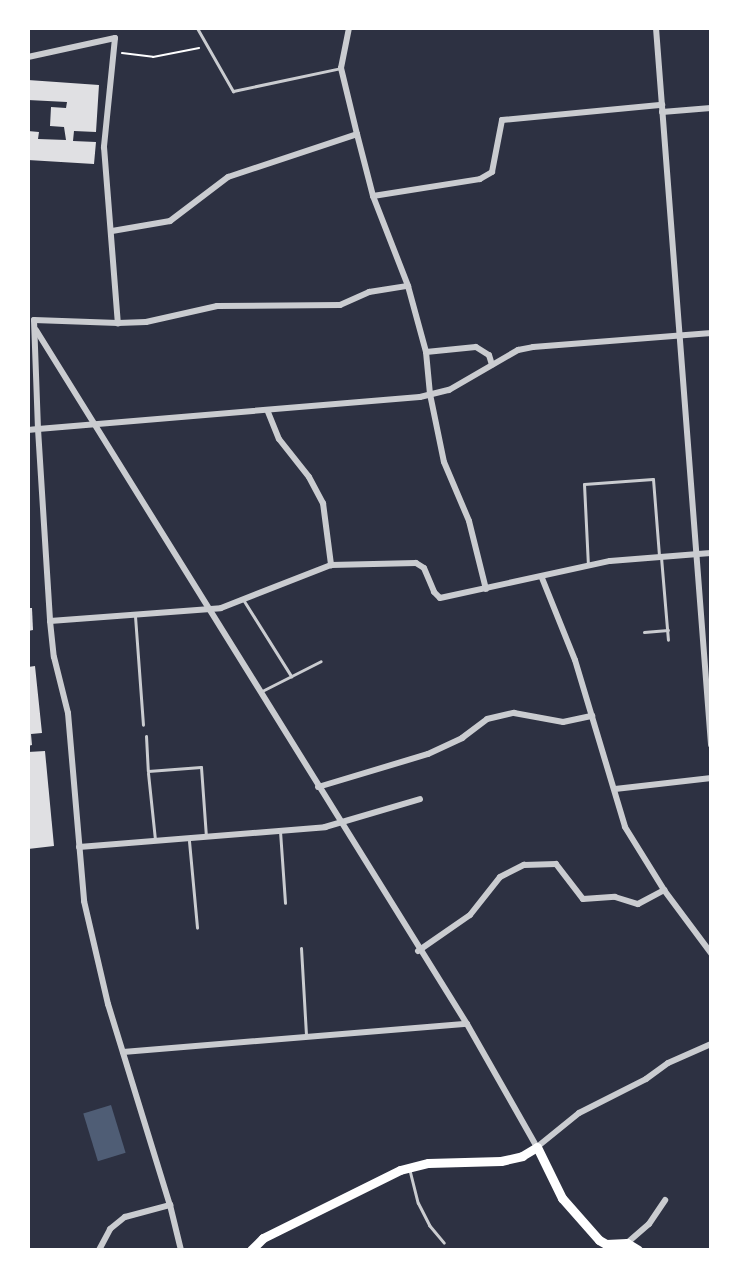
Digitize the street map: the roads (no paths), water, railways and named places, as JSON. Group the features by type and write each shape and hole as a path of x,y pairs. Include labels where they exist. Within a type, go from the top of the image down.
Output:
{"main road":[{"path":"251,1250 263,1238 409,1167 501,1161 522,1156 537,1147 562,1198 599,1240 606,1244 627,1243 638,1250"}],"street":[{"path":"115,28 104,147 118,323"},
{"path":"349,28 341,68 357,134 373,196 408,286 426,352 430,394 444,462 469,521 486,589"},
{"path":"656,28 694,555 711,745"},
{"path":"28,57 115,38"},
{"path":"373,196 480,179 492,172 502,120 662,108 711,108"},
{"path":"112,231 170,221 228,177 329,140 357,134"},
{"path":"32,322 146,322 217,306 340,305 369,292 408,286"},
{"path":"32,322 418,951 467,1024 537,1147 579,1113 646,1079 668,1063 711,1044"},
{"path":"32,322 50,621 54,657 68,713 84,901 123,1052 181,1250"},
{"path":"28,430 268,412 430,394 449,390 518,350 711,333"},
{"path":"426,352 476,347 489,355 492,365"},
{"path":"268,412 279,439 309,477 323,503 331,565"},
{"path":"50,621 209,609 244,600 331,565 416,563 424,568 434,592 440,598 588,566 711,553"},
{"path":"542,578 575,660 625,827 664,890 711,953"},
{"path":"318,787 428,754 462,738 487,719 514,713 563,722 592,716"},
{"path":"615,789 711,778"},
{"path":"79,847 280,831 340,823 420,799"},
{"path":"418,951 470,915 500,877 524,865 556,864 566,873 576,895 583,899 615,897 638,904 664,890"},
{"path":"123,1052 467,1024"},
{"path":"627,1243 649,1224 665,1200"},
{"path":"99,1250 110,1229 125,1217 170,1205"}],"lane":[{"path":"197,28 233,91 341,68"},
{"path":"588,566 584,484 653,479 668,640"},
{"path":"244,600 291,676"},
{"path":"135,616 143,725"},
{"path":"644,632 668,630"},
{"path":"260,692 321,661"},
{"path":"146,736 155,840"},
{"path":"148,771 201,767 206,836"},
{"path":"280,831 285,903"},
{"path":"188,838 197,928"},
{"path":"301,948 306,1036"},
{"path":"409,1167 418,1203 429,1225 444,1243"}],"water":[{"path":"111,1105 126,1153 98,1161 83,1113"}]}
